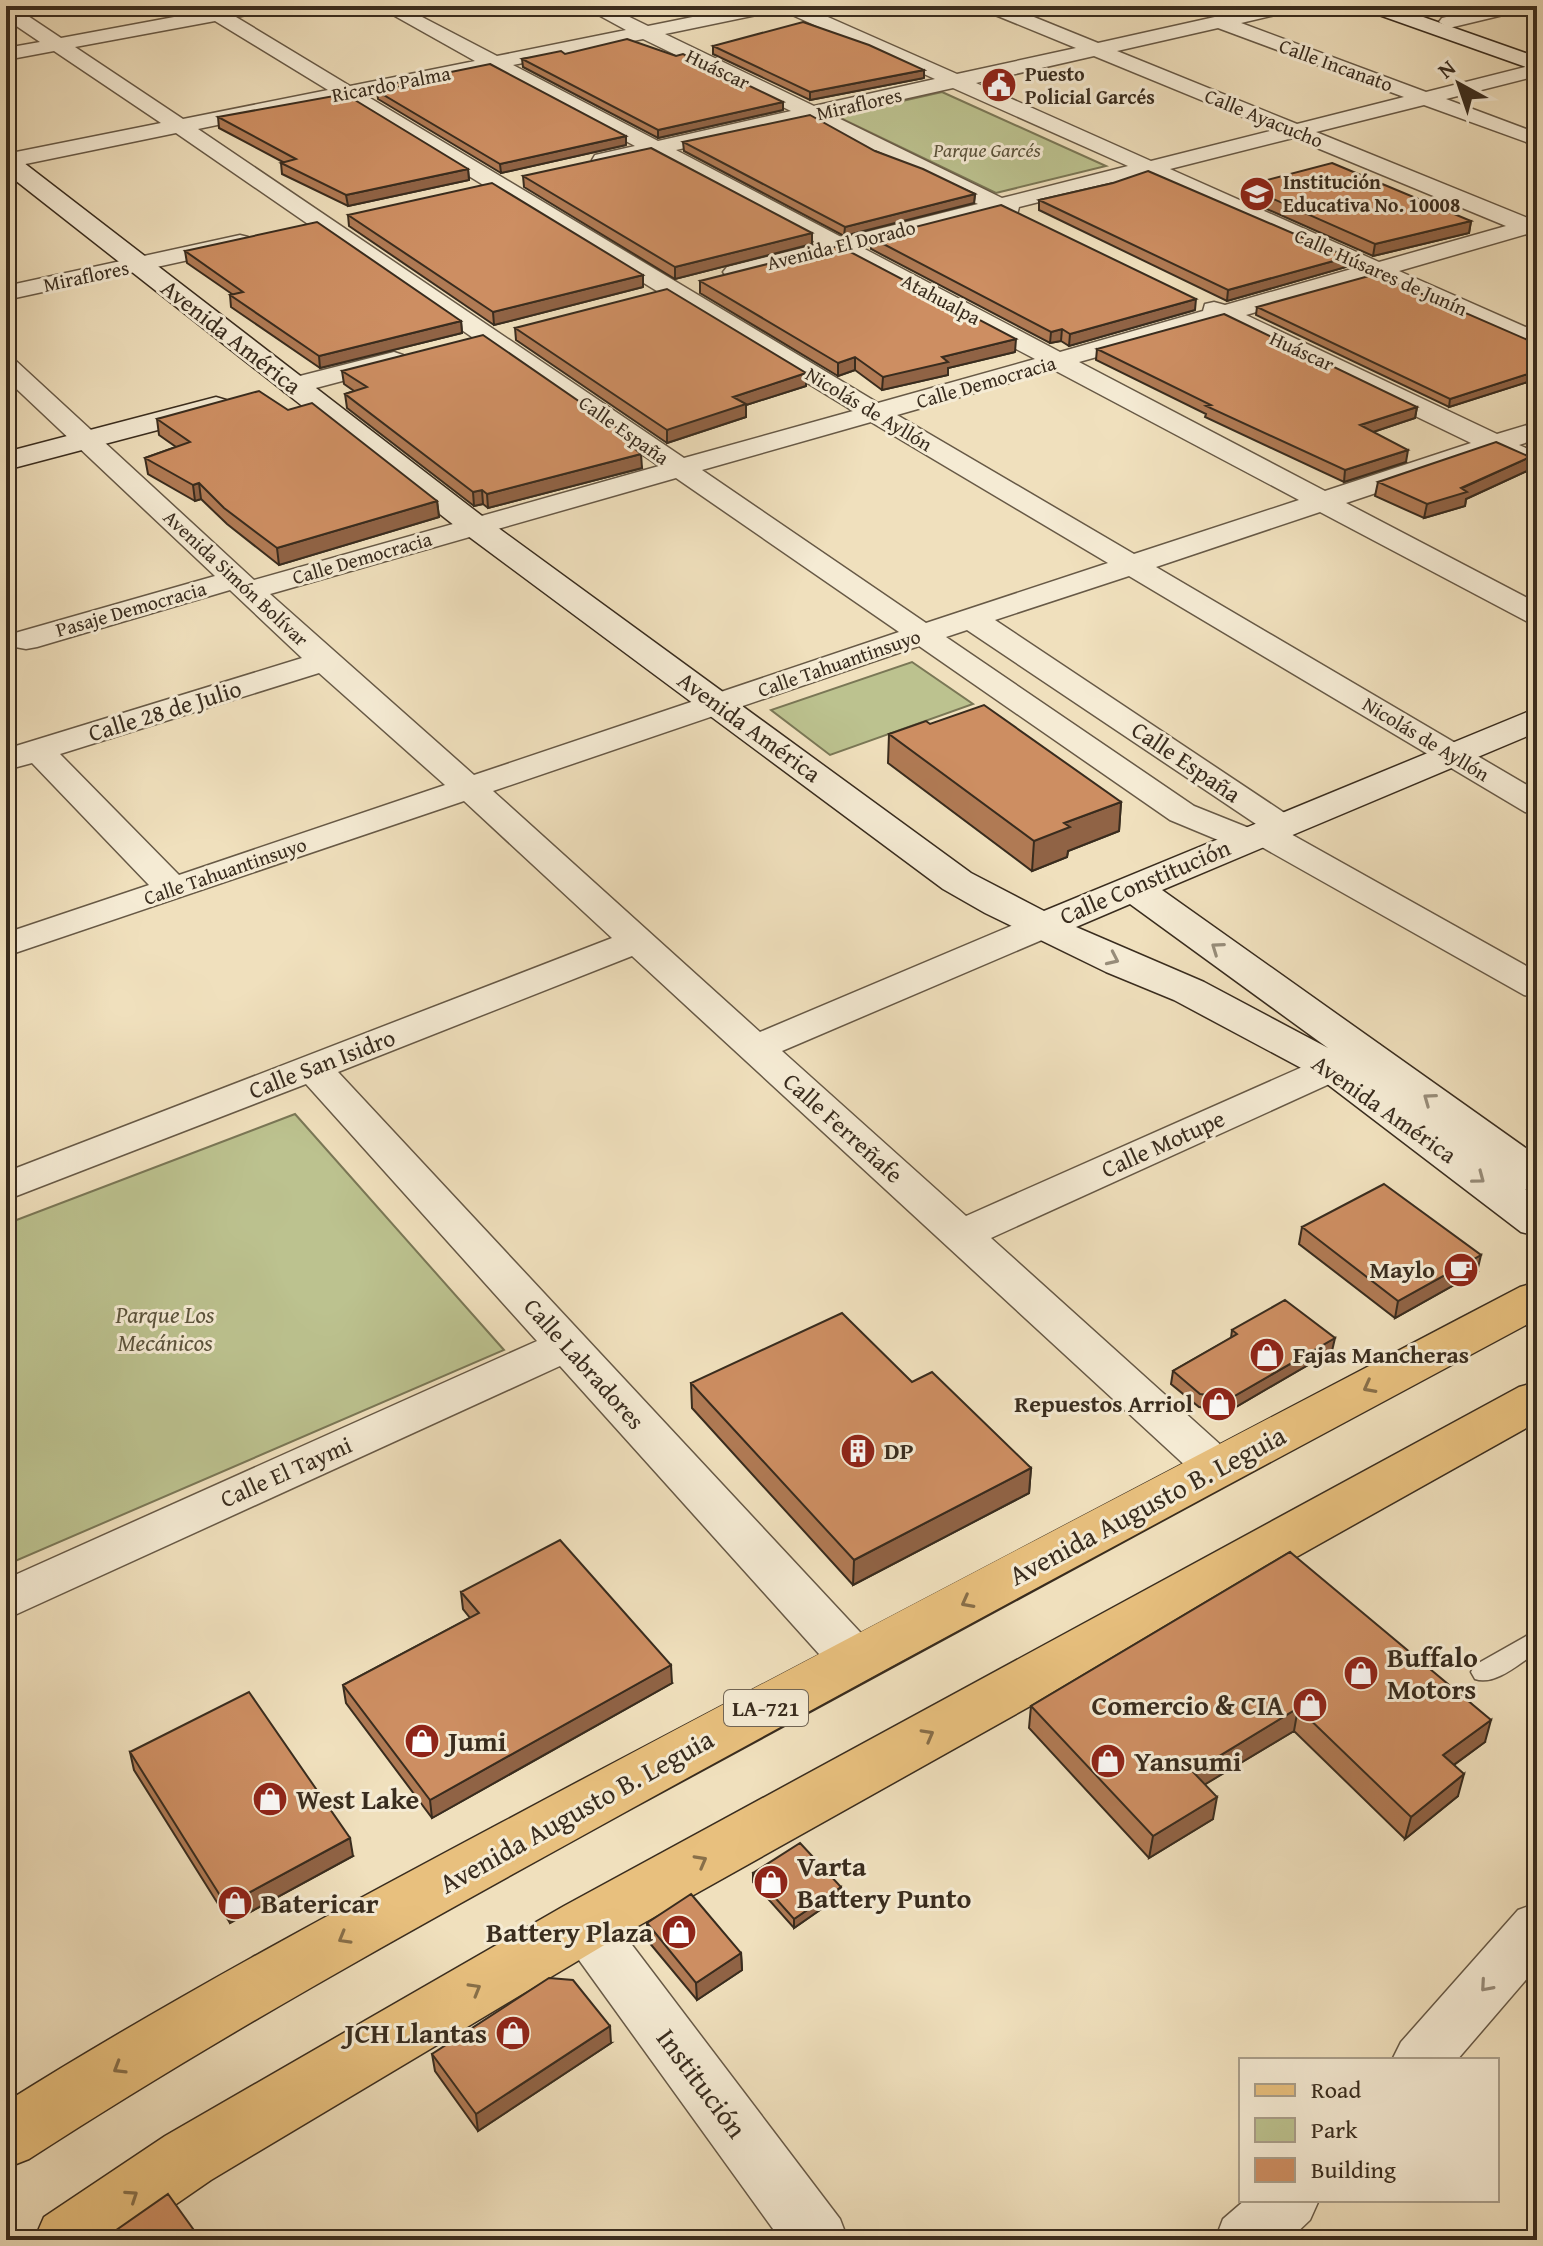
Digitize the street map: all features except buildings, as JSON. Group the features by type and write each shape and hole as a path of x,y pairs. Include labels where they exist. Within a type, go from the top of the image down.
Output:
{"main road":[{"name":"Avenida Augusto B. Leguia","path":"6,2138 177,2033 387,1914 855,1660 1537,1298"},
{"path":"68,2240 188,2158 585,1925 1537,1400"}],"street":[{"path":"6,54 212,10 265,6"},
{"name":"Atahualpa","path":"387,6 1537,615"},
{"name":"Huáscar","path":"592,6 1027,219"},
{"name":"Ricardo Palma","path":"6,161 776,6"},
{"name":"Calle Húsares de Junín","path":"787,6 1537,341"},
{"name":"Calle Ayacucho","path":"990,6 1534,227"},
{"name":"Calle Incanato","path":"1179,6 1537,140"},
{"name":"Miraflores","path":"582,165 1290,6"},
{"path":"1372,6 1537,67"},
{"path":"1403,6 1537,53"},
{"path":"1449,22 1517,6"},
{"name":"Calle España","path":"6,10 324,223 1182,813 1263,833"},
{"name":"Nicolás de Ayllón","path":"212,10 875,413 1537,805"},
{"name":"Avenida El Dorado","path":"639,297 1426,98 1537,67"},
{"name":"Avenida América","path":"6,161 137,264 269,392 475,526 957,881 1043,926 1349,1061 1537,1178"},
{"path":"467,191 525,178"},
{"path":"294,229 352,216"},
{"name":"Calle Democracia","path":"243,585 475,526 1534,227"},
{"name":"Miraflores","path":"6,293 265,236"},
{"name":"Huáscar","path":"1197,301 1537,464"},
{"path":"457,344 517,328"},
{"path":"6,461 412,355"},
{"name":"Avenida Simón Bolívar","path":"6,365 324,661 469,788"},
{"name":"Calle Tahuantinsuyo","path":"6,945 1537,430"},
{"name":"Pasaje Democracia","path":"26,640 243,585"},
{"name":"Calle España","path":"972,619 1263,833 1537,987"},
{"name":"Calle 28 de Julio","path":"22,755 324,661"},
{"name":"Calle Constitución","path":"755,1048 1537,719"},
{"path":"22,755 173,889"},
{"name":"Calle Ferreñafe","path":"469,788 1217,1468"},
{"name":"Avenida América","path":"1133,888 1349,1061 1537,1221"},
{"name":"Calle San Isidro","path":"6,1187 637,941"},
{"name":"Calle Motupe","path":"961,1235 1349,1061"},
{"name":"Calle Labradores","path":"313,1068 855,1660"},
{"name":"Calle El Taymi","path":"6,1600 567,1345"},
{"name":"Institución","path":"585,1925 818,2240"},
{"path":"1423,2058 1537,1927"},
{"path":"1245,2240 1287,2202"}],"lane":[{"path":"1484,1672 1537,1640"}],"green space":[{"name":"Parque Garcés","path":"942,92 1106,166 996,193 836,116"},
{"path":"912,662 973,704 830,755 771,710"},
{"name":"Parque Los Mecánicos","path":"295,1114 504,1350 6,1565 6,1224"}],"place":[{"name":"Puesto Policial Garcés","path":"999,85"},
{"name":"Institución Educativa No. 10008","path":"1257,194"},
{"name":"Maylo","path":"1461,1270"},
{"name":"Fajas Mancheras","path":"1267,1355"},
{"name":"Repuestos Arriol","path":"1219,1404"},
{"name":"DP","path":"858,1451"},
{"name":"Buffalo Motors","path":"1361,1673"},
{"name":"Comercio & CIA","path":"1310,1705"},
{"name":"Jumi","path":"422,1741"},
{"name":"Yansumi","path":"1108,1761"},
{"name":"West Lake","path":"270,1799"},
{"name":"Varta Battery Punto","path":"771,1882"},
{"name":"Batericar","path":"235,1903"},
{"name":"Battery Plaza","path":"679,1932"},
{"name":"JCH Llantas","path":"513,2033"}]}
